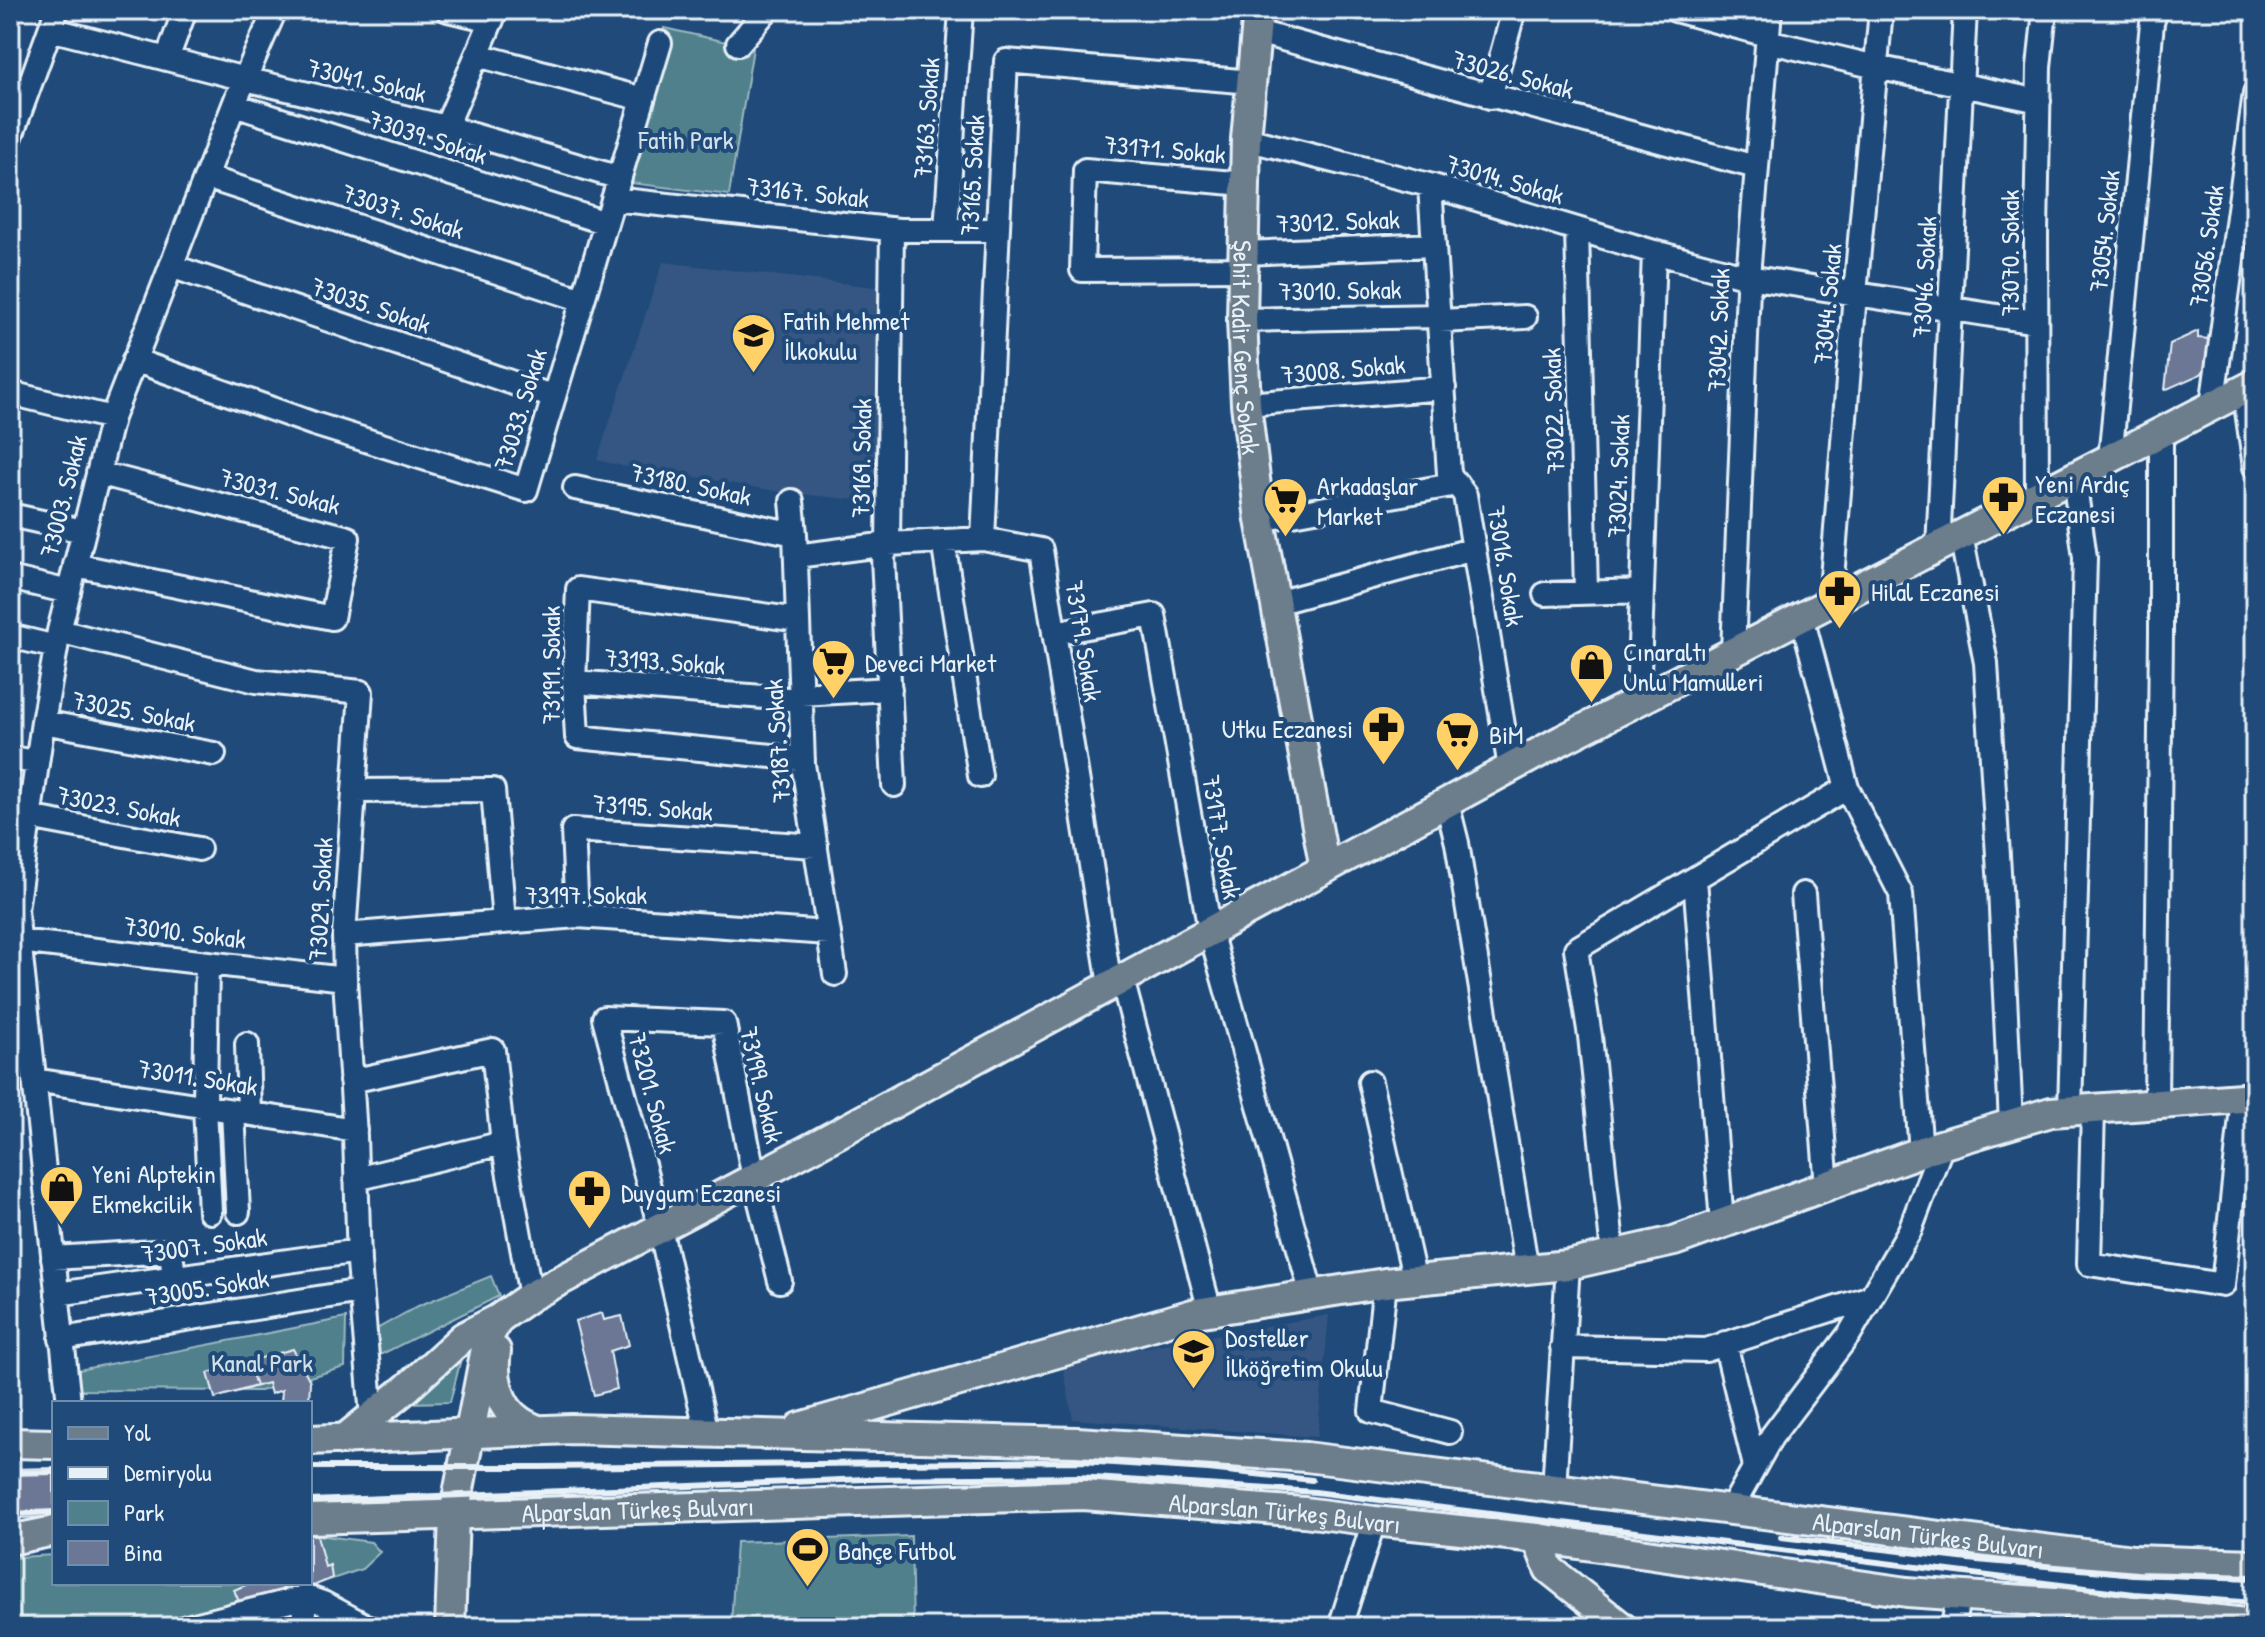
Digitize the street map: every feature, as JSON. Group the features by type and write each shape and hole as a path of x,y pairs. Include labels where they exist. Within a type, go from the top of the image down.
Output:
{"main road":[{"name":"Şehit Kadir Genç Sokak","path":"1254,16 1246,139 1243,261 1246,404 1260,520 1325,869"},
{"path":"343,1440 463,1337 498,1319 531,1296 1510,768 2250,387"},
{"path":"776,1434 1210,1311 1385,1283 1568,1265 1674,1241 1932,1148 2051,1112 2249,1098"},
{"path":"498,1319 494,1365 501,1399 517,1420 537,1430"},
{"path":"450,1627 454,1515 488,1338 498,1319"},
{"path":"10,1425 49,1444"},
{"name":"Alparslan Türkeş Bulvarı","path":"312,1440 571,1429 1077,1442 1306,1457 2133,1560 2255,1564"},
{"path":"10,1443 49,1444"},
{"name":"Alparslan Türkeş Bulvarı","path":"312,1519 1083,1495 1304,1512 1537,1538 1958,1597 2051,1615 2255,1624"},
{"path":"10,1529 52,1530"},
{"path":"10,1540 52,1530"},
{"path":"1537,1538 1549,1569 1622,1627"}],"street":[{"path":"167,59 185,10"},
{"name":"73003. Sokak","path":"69,1401 16,910 37,762 58,639 112,418 234,105 275,10"},
{"path":"448,10 494,15"},
{"path":"738,44 767,10"},
{"name":"73163. Sokak","path":"946,230 961,10"},
{"path":"1490,97 1514,10"},
{"path":"1675,10 1876,67 2039,101"},
{"name":"73042. Sokak","path":"1733,652 1748,277 1770,10"},
{"name":"73044. Sokak","path":"1830,603 1881,10"},
{"name":"73046. Sokak","path":"1965,10 1951,309 1950,541 1986,663 2011,1124"},
{"name":"73070. Sokak","path":"2037,496 2039,101 2045,10"},
{"name":"73054. Sokak","path":"2110,459 2152,23 2156,10"},
{"name":"73041. Sokak","path":"53,19 167,59 446,127 494,15"},
{"name":"73026. Sokak","path":"1254,16 1490,97 1756,167"},
{"path":"10,139 53,19"},
{"name":"73033. Sokak","path":"134,360 314,424 526,490 660,43"},
{"path":"477,55 643,99"},
{"name":"73165. Sokak","path":"983,539 1006,61 1252,82"},
{"name":"73056. Sokak","path":"2212,406 2247,213 2255,93"},
{"name":"73039. Sokak","path":"234,105 606,223"},
{"name":"73167. Sokak","path":"446,127 616,188 892,229 997,230"},
{"name":"73014. Sokak","path":"1246,139 1430,186 1748,277 2036,322"},
{"name":"73171. Sokak","path":"1082,270 1085,170 1245,184"},
{"name":"73037. Sokak","path":"206,177 583,300"},
{"name":"73016. Sokak","path":"1430,186 1449,474 1465,495 1510,768"},
{"name":"73169. Sokak","path":"892,229 888,544 883,557 894,785"},
{"name":"73022. Sokak","path":"1577,229 1586,592"},
{"name":"73012. Sokak","path":"1082,270 1243,261 1434,245"},
{"name":"73024. Sokak","path":"1638,701 1654,252"},
{"name":"73035. Sokak","path":"171,266 554,397"},
{"name":"73010. Sokak","path":"1242,320 1525,317"},
{"path":"2250,387 2255,467"},
{"name":"73008. Sokak","path":"1246,404 1444,388"},
{"path":"10,393 112,418"},
{"path":"2156,1105 2161,432"},
{"name":"73031. Sokak","path":"75,565 332,618 348,538 98,473"},
{"path":"2074,478 2085,558 2081,1110 2089,1264 2223,1285 2249,1098"},
{"path":"1260,520 1457,484"},
{"name":"73180. Sokak","path":"575,488 796,545"},
{"name":"73187. Sokak","path":"792,501 803,759 835,974"},
{"path":"10,515 83,531"},
{"name":"73179. Sokak","path":"796,545 983,539 1041,550 1116,982 1210,1311"},
{"path":"943,541 980,776"},
{"path":"1276,603 1474,549"},
{"path":"10,578 69,592"},
{"name":"73191. Sokak","path":"798,620 578,589 574,682 577,737 803,759"},
{"path":"1545,594 1642,591"},
{"name":"73177. Sokak","path":"1054,633 1154,615 1210,931"},
{"path":"1730,1511 1772,1436 1850,1333 1910,1230 1932,1148 1901,894 1847,788 1802,617"},
{"path":"10,636 58,639"},
{"name":"73029. Sokak","path":"58,639 256,681 361,692 344,935 361,1291 372,1417"},
{"name":"73193. Sokak","path":"574,682 801,697 890,689"},
{"name":"73025. Sokak","path":"43,722 214,754"},
{"path":"10,758 37,762"},
{"path":"1613,1254 1590,1036 1576,949 1847,788"},
{"path":"354,791 493,790 504,922"},
{"path":"1447,803 1457,843 1527,1270"},
{"name":"73023. Sokak","path":"29,817 199,849"},
{"name":"73195. Sokak","path":"577,916 573,830 816,846"},
{"path":"1695,879 1722,1223"},
{"path":"1803,894 1827,1186"},
{"name":"73197. Sokak","path":"344,935 577,916 829,933"},
{"path":"1210,931 1312,1295"},
{"name":"73010. Sokak","path":"19,941 345,979"},
{"path":"207,963 205,1106 210,1212"},
{"name":"73199. Sokak","path":"604,1018 724,1023 754,1178"},
{"name":"73201. Sokak","path":"604,1018 660,1228 707,1433"},
{"path":"238,1212 247,1044"},
{"path":"351,1081 493,1050 503,1143 531,1296"},
{"name":"73011. Sokak","path":"34,1080 355,1130"},
{"path":"1370,1082 1415,1281"},
{"path":"356,1179 503,1143"},
{"path":"754,1178 780,1281"},
{"path":"53,1258 171,1251 174,1278"},
{"name":"73007. Sokak","path":"57,1294 359,1251"},
{"path":"1554,1489 1568,1265"},
{"path":"1385,1283 1371,1411 1450,1432"},
{"name":"73005. Sokak","path":"61,1339 361,1291"},
{"path":"1562,1347 1706,1350 1871,1297"},
{"path":"1725,1343 1755,1466"},
{"path":"1340,1627 1374,1521"},
{"path":"200,1625 306,1597 368,1627"},
{"path":"302,1627 306,1597"},
{"path":"1953,1627 1958,1597"}],"shaded area":[{"name":"Fatih Mehmet İlkokulu","path":"663,262 883,288 878,502 782,492 667,472 661,475 597,460"},
{"name":"Dosteller İlköğretim Okulu","path":"1329,1315 1317,1437 1073,1419 1062,1362"}],"green space":[{"name":"Fatih Park","path":"664,28 753,48 729,195 622,182"},
{"path":"491,1276 499,1296 370,1360 377,1329 418,1306"},
{"name":"Kanal Park","path":"346,1318 345,1367 260,1391 73,1390 68,1372"},
{"path":"461,1359 450,1402 362,1404"},
{"path":"312,1534 371,1542 380,1552 362,1569 188,1627 10,1627 10,1561 18,1557 52,1555 52,1585 312,1585"},
{"name":"Bahçe Futbol","path":"911,1536 913,1627 731,1627 736,1542"}],"building":[{"path":"2198,331 2198,338 2210,339 2205,369 2201,374 2165,390 2170,344"},
{"path":"602,1313 604,1320 622,1316 629,1345 610,1351 617,1389 594,1395 575,1321"},
{"path":"293,1349 310,1381 309,1401 281,1401 282,1390 271,1394 268,1383 215,1398 208,1373"},
{"path":"248,1361 256,1386 215,1398 208,1373"},
{"path":"52,1468 52,1517 10,1518 10,1469"},
{"path":"312,1515 325,1567 330,1565 332,1578 245,1616 234,1590 245,1585 312,1585"},
{"path":"245,1585 281,1585 287,1597 245,1616 234,1590"}],"railway":[{"path":"312,1467 1082,1461 1208,1469 1312,1480"},
{"path":"10,1473 52,1472"},
{"path":"312,1501 866,1479 1078,1477 1315,1492 2134,1594 2255,1603"},
{"path":"10,1514 52,1512"},
{"path":"1781,1537 1977,1560 2137,1574 2255,1577"}],"place":[{"name":"Fatih Mehmet İlkokulu","path":"753,374"},
{"name":"Yeni Ardıç Eczanesi","path":"2004,537"},
{"name":"Arkadaşlar Market","path":"1286,539"},
{"name":"Hilal Eczanesi","path":"1840,630"},
{"name":"Deveci Market","path":"834,701"},
{"name":"Cınaraltı Unlu Mamulleri","path":"1592,705"},
{"name":"Utku Eczanesi","path":"1384,767"},
{"name":"BiM","path":"1458,773"},
{"name":"Yeni Alptekin Ekmekcilik","path":"61,1227"},
{"name":"Duygum Eczanesi","path":"590,1231"},
{"name":"Dosteller İlköğretim Okulu","path":"1194,1391"},
{"name":"Bahçe Futbol","path":"807,1589"}]}
